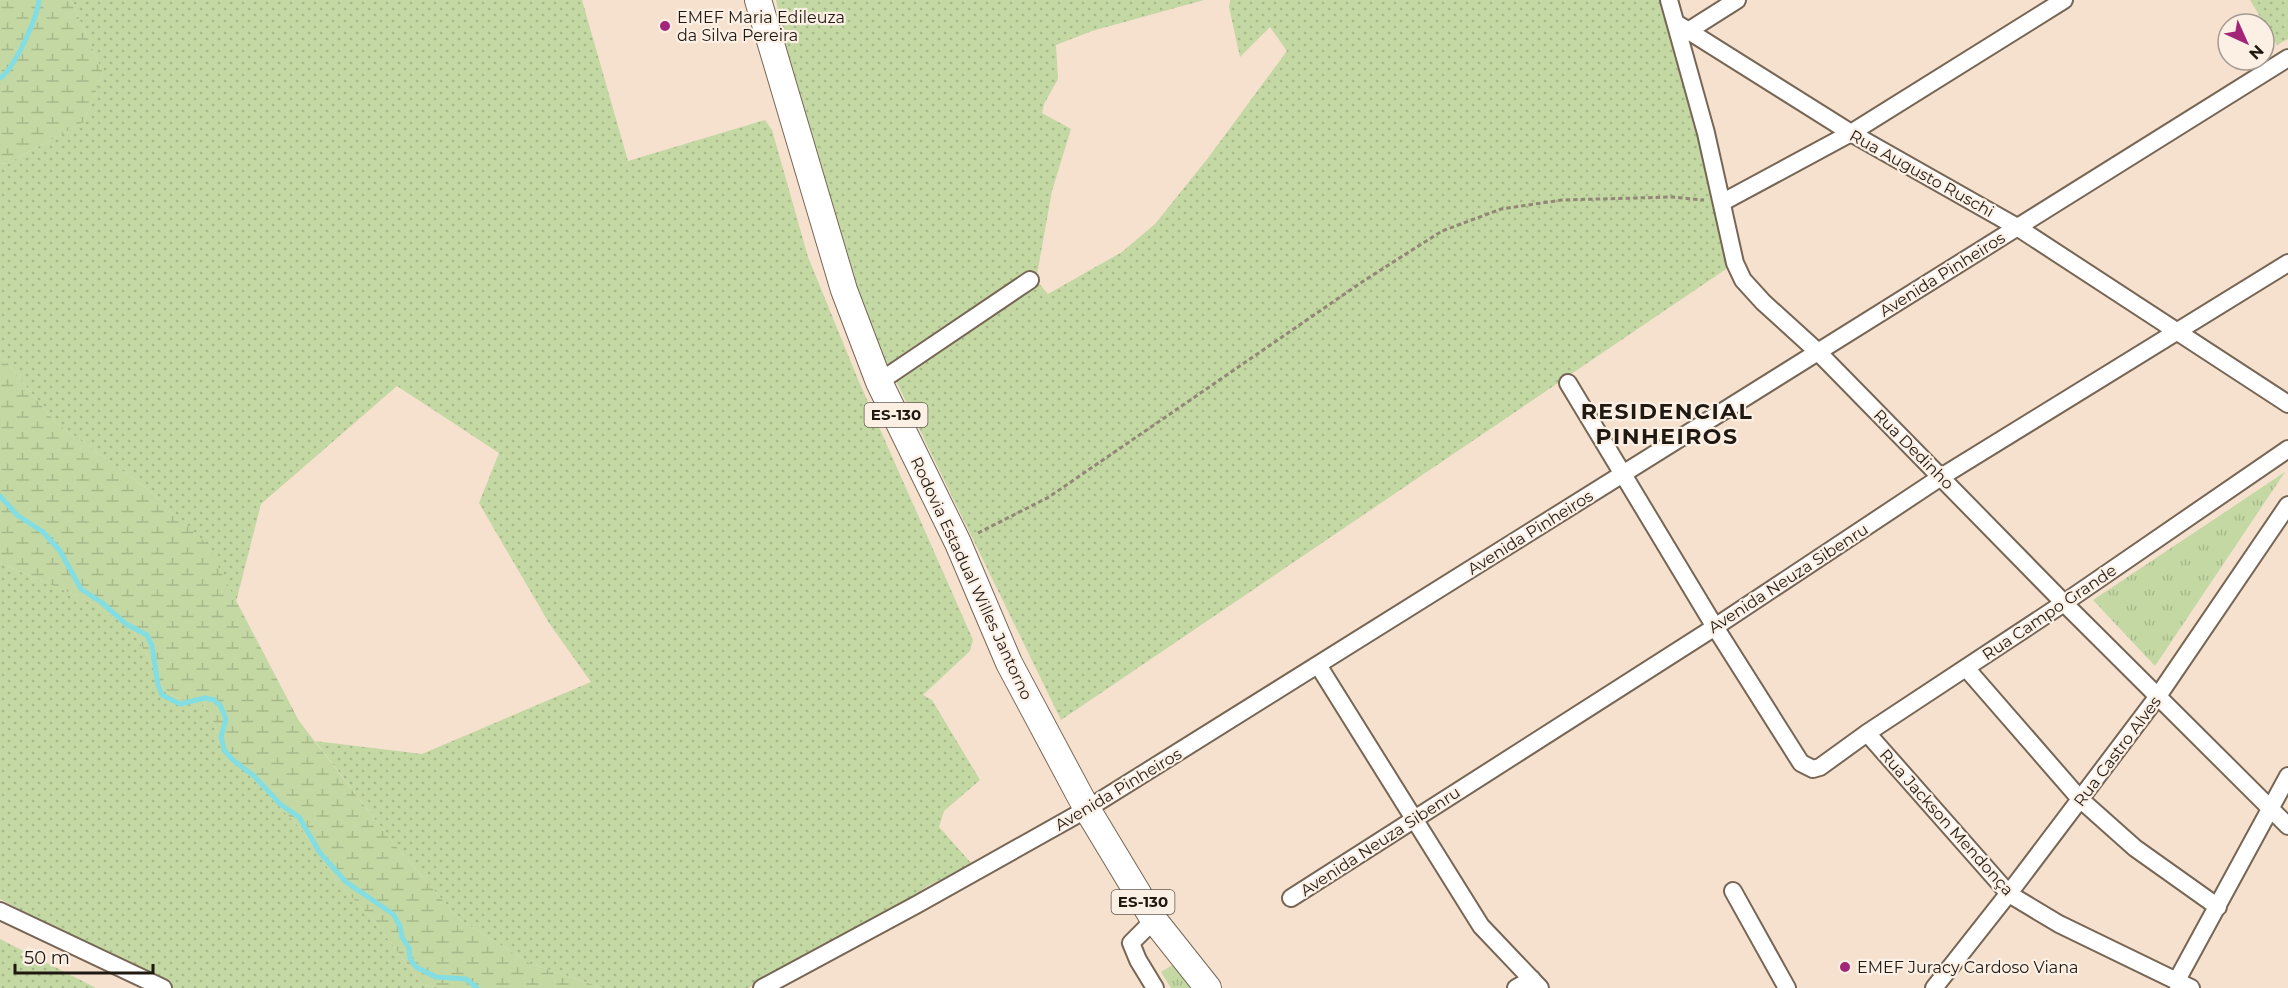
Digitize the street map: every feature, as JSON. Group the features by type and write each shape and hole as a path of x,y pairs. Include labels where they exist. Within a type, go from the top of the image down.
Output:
{"main road":[{"name":"Rodovia Estadual Willes Jantorno","path":"758,0 784,96 844,290 879,382 958,543 1009,663 1087,809"},
{"name":"ES-130","path":"1087,809 1154,920 1208,988"}],"street":[{"name":"Rua Dedinho","path":"1669,0 1682,27 1735,263 1743,280 1763,302 1818,352 2064,603 2288,826"},
{"path":"1682,27 1737,0"},
{"path":"1722,202 1851,133 2064,0"},
{"name":"Rua Augusto Ruschi","path":"1682,27 1851,133 2017,227 2178,330 2288,404"},
{"name":"Avenida Pinheiros","path":"762,988 916,906 1087,809 2288,58"},
{"name":"Avenida Neuza Sibenru","path":"1292,898 1715,627 1941,477 2288,263"},
{"path":"879,382 1030,280"},
{"path":"1568,383 1715,627"},
{"name":"Rua Campo Grande","path":"1715,627 1801,763 1808,768 1820,767 2288,449"},
{"name":"Rua Castro Alves","path":"1935,988 2158,696 2288,505"},
{"path":"1318,665 1481,926 1536,983 1516,988"},
{"path":"1966,668 2080,799 2135,848 2218,907"},
{"name":"Rua Jackson Mendonça","path":"1868,733 2009,894 2060,924 2183,985"},
{"path":"2183,985 2218,907 2288,776"},
{"path":"1733,891 1788,988"},
{"path":"0,910 163,988"},
{"path":"1154,920 1131,942 1138,960 1155,988"}],"path":[{"path":"958,543 1049,497 1365,280 1442,231 1500,209 1562,200 1672,197 1722,202"}],"green space":[{"path":"0,0 71,0 103,73 84,122 8,163 0,164"},
{"path":"71,0 582,0 628,161 765,120 772,130 808,257 857,377 973,640 970,651 923,695 932,700 980,780 944,811 939,827 972,864 928,886 838,945 748,988 603,988 529,963 459,919 390,839 315,741 422,754 591,682 549,623 479,503 499,453 397,386 261,504 236,602 205,543 149,490 55,422 0,354 0,164 8,163 84,122 103,73"},
{"path":"776,0 1204,0 1092,31 1056,45 1058,79 1044,104 1042,113 1071,129 1052,191 1036,280 1048,294 1122,252 1155,224 1208,158 1287,51 1270,27 1240,57 1229,7 1230,0 1665,0 1729,267 1061,720 895,379 885,374 815,186"},
{"path":"2250,0 2288,0 2288,39 2277,45 2276,43 2276,12 2257,12"},
{"path":"0,354 55,422 149,490 206,543 299,721 390,839 459,919 529,963 603,988 443,988 423,985 375,922 338,883 303,831 222,747 209,709 166,693 134,631 91,602 0,563"},
{"path":"2285,472 2155,666 2093,600"},
{"path":"0,563 91,602 134,631 166,693 209,709 222,747 303,831 338,883 375,922 423,985 443,988 171,988 0,899"},
{"path":"0,939 96,988 0,988"},
{"path":"1174,964 1193,988 1171,988 1161,972"}],"waterway":[{"path":"0,78 6,73 24,42 39,0"},
{"path":"0,496 17,515 43,532 60,551 81,589 101,602 126,624 147,635 152,646 158,685 162,695 180,704 205,698 214,700 220,705 226,719 221,737 224,750 254,776 281,805 299,817 320,853 346,882 393,914 409,948 410,959 416,967 436,977 466,979 477,988"}],"place":[{"name":"EMEF Maria Edileuza da Silva Pereira","path":"665,26"},
{"name":"EMEF Juracy Cardoso Viana","path":"1845,967"}],"district":[{"name":"RESIDENCIAL PINHEIROS","path":"1667,424"}]}
